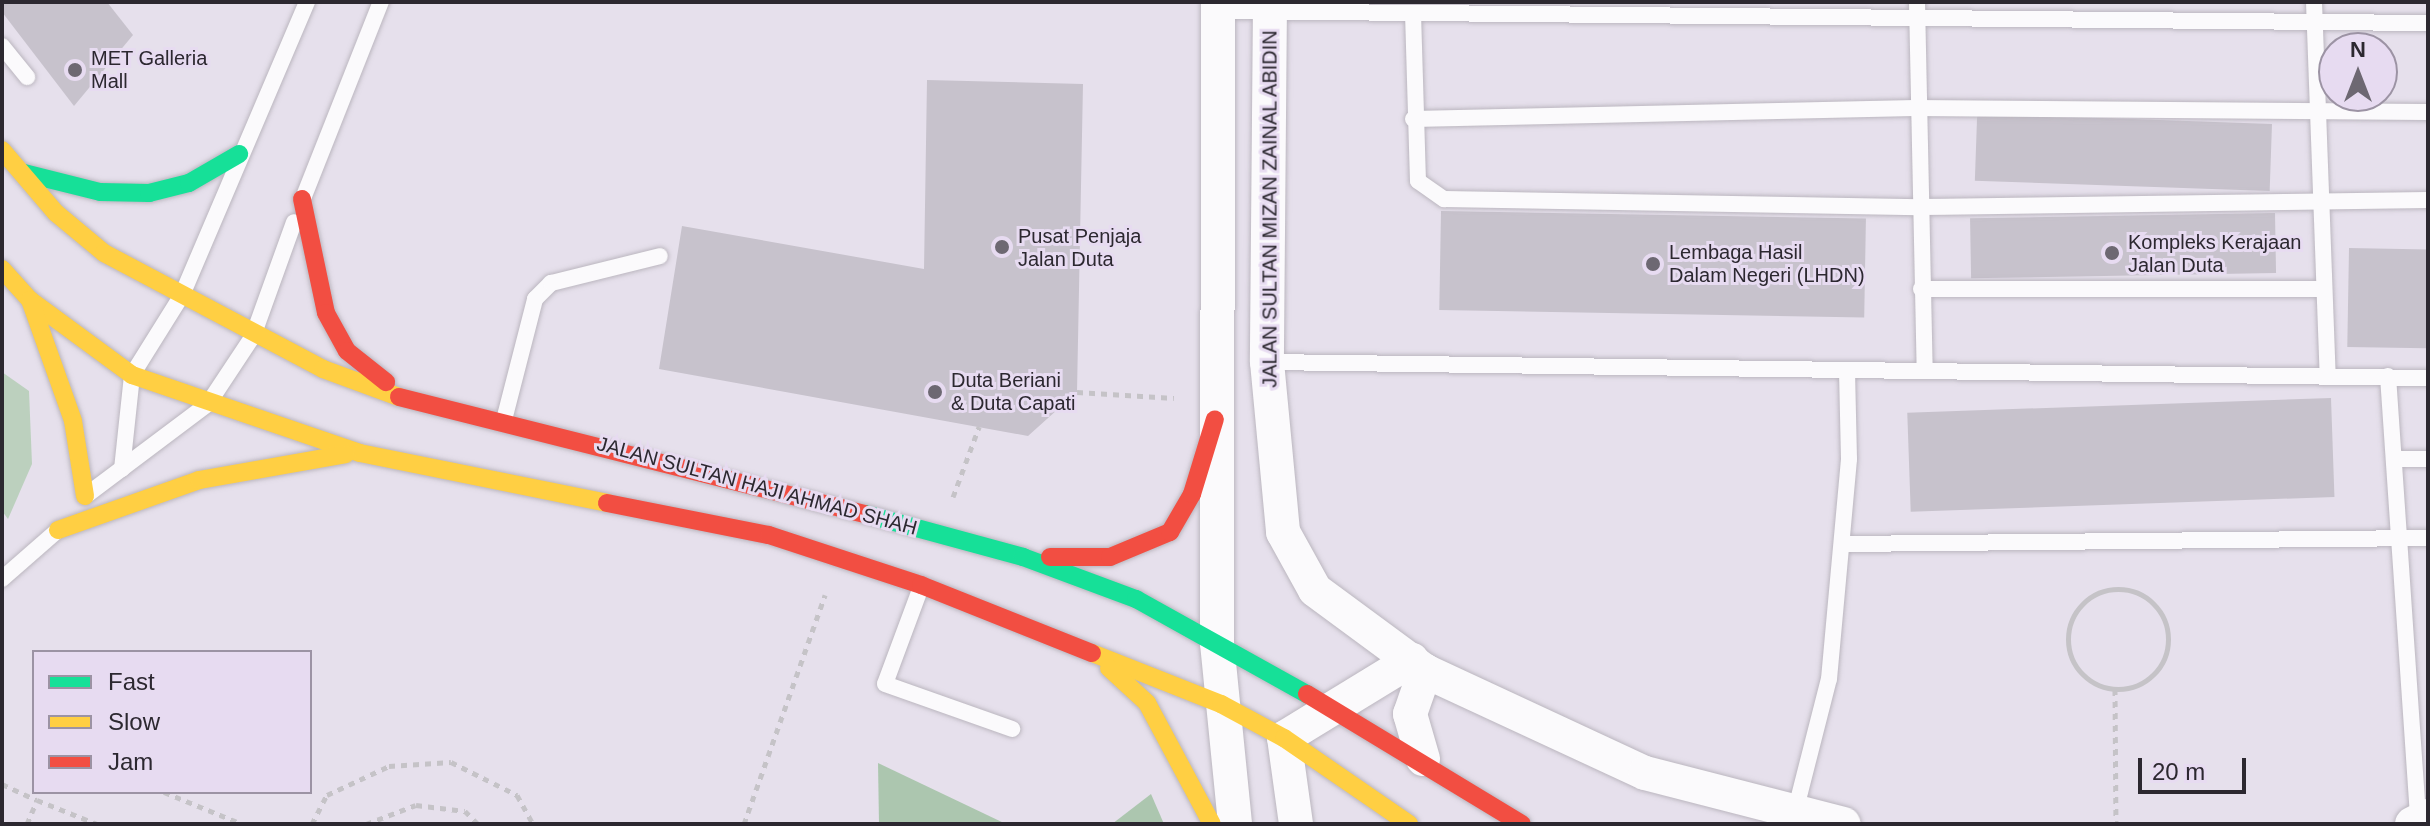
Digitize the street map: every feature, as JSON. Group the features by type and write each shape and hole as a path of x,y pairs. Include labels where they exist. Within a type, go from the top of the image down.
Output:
{"street":[{"path":"1218,7 1217,643 1235,824"},
{"name":"JALAN SULTAN MIZAN ZAINAL ABIDIN","path":"1270,7 1267,362 1283,532 1294,560 1315,590 1418,666 1645,773 1844,824"},
{"name":"JALAN SULTAN HAJI AHMAD SHAH","path":"2,150 56,213 104,253 253,336 410,401 504,420 1023,557 1136,599 1423,759 1522,824"},
{"path":"24,173 100,192 149,193 189,183 239,154"},
{"path":"302,199 326,313 347,351 410,401"},
{"path":"2,269 30,300 132,375 208,404 360,453 769,535 921,585 1221,704 1284,738 1409,824"},
{"path":"30,300 73,421 85,496"},
{"path":"1023,557 1110,557 1170,532 1192,494 1215,419"},
{"path":"58,530 199,480 265,464 360,453"},
{"path":"1083,647 1147,703 1212,824"},
{"path":"1284,738 1418,666"},
{"path":"1418,666 1410,714 1423,759"},
{"path":"1284,738 1296,824"}],"lane":[{"path":"122,469 132,375 182,295 239,154 307,2"},
{"path":"2,579 58,530 85,496 208,404 253,336 302,199 381,2"},
{"path":"2314,2 2328,375"},
{"path":"1218,7 1413,13 1916,10 2428,23"},
{"path":"1916,10 1915,108 1925,370"},
{"path":"1413,13 1413,119 1418,181 1444,199 1920,207 2321,199 2428,200"},
{"path":"2,46 27,77"},
{"path":"1413,119 1915,108 2318,112"},
{"path":"2398,112 2428,112"},
{"path":"504,420 535,299 551,283 660,256"},
{"path":"1921,289 2323,289"},
{"path":"1267,362 2428,378"},
{"path":"1795,812 1829,679 1843,544 1847,372"},
{"path":"2388,376 2420,820"},
{"path":"2394,459 2428,459"},
{"path":"1843,544 2399,541 2428,538"},
{"path":"921,585 885,684 1012,729"}],"path":[{"path":"1077,392 1174,398"},
{"path":"950,506 979,427"},
{"path":"2119,588 2150,600 2167,626 2169,642 2157,671 2145,682 2115,689 2083,676 2068,637 2075,612 2086,599 2119,588"},
{"path":"744,824 826,592"},
{"path":"2115,689 2116,824"},
{"path":"312,824 327,795 389,766 451,762 517,795 533,824"},
{"path":"2,784 97,824"},
{"path":"169,794 242,824"},
{"path":"27,824 37,800"},
{"path":"366,824 416,805 465,811 478,824"}],"green space":[{"path":"2,372 29,391 32,464 8,519 2,511"},
{"path":"878,763 1006,824 879,824"},
{"path":"1151,794 1164,824 1112,824"}],"building":[{"name":"MET Galleria Mall","path":"2,2 107,2 133,35 74,106 2,12"},
{"name":"Pusat Penjaja Jalan Duta","path":"927,80 1083,84 1077,392 1028,436 659,369 682,226 924,269"},
{"path":"1977,114 2272,124 2270,191 1975,181"},
{"name":"Lembaga Hasil Dalam Negeri (LHDN)","path":"1441,211 1866,218 1864,317 1439,310"},
{"path":"2275,213 2276,273 1971,278 1970,218"},
{"path":"2349,248 2428,249 2426,348 2347,347"},
{"path":"2331,398 2334,497 1911,512 1907,413"}],"traffic: fast":[{"path":"24,173 100,192 149,193 189,183 239,154"},
{"path":"865,514 1023,557 1136,599 1307,694"}],"traffic: slow":[{"path":"2,150 56,213 104,253 323,369 399,397"},
{"path":"2,269 30,300 132,375 360,453 607,503"},
{"path":"30,300 73,421 85,496"},
{"path":"58,530 199,480 346,454"},
{"path":"1092,653 1221,704 1284,738 1409,824"},
{"path":"1109,668 1147,703 1212,824"}],"traffic: jam":[{"path":"302,199 326,313 347,351 386,382"},
{"path":"399,397 865,514"},
{"path":"1050,557 1110,557 1170,532 1192,494 1215,419"},
{"path":"607,503 769,535 921,585 1092,653"},
{"path":"1307,694 1522,824"}],"place":[{"name":"MET Galleria Mall","path":"75,70"},
{"name":"Pusat Penjaja Jalan Duta","path":"1002,247"},
{"name":"Kompleks Kerajaan Jalan Duta","path":"2112,253"},
{"name":"Lembaga Hasil Dalam Negeri (LHDN)","path":"1653,264"},
{"name":"Duta Beriani & Duta Capati","path":"935,392"}]}
